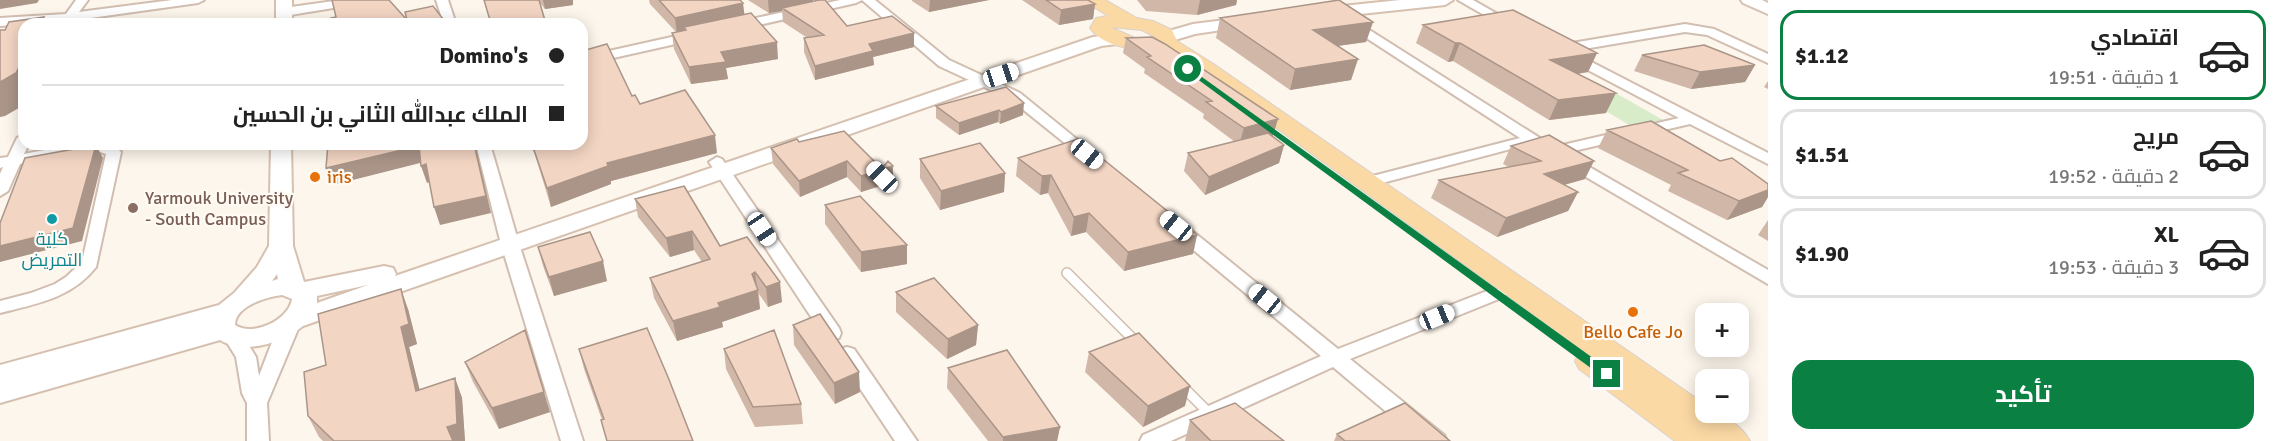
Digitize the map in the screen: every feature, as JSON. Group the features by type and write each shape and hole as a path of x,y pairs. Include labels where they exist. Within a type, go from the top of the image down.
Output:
{"main road":[{"path":"1072,0 1098,14 1101,25 1144,35 1205,66 1733,441"},
{"path":"1092,0 1144,35 1699,441"}],"street":[{"path":"80,12 134,0"},
{"path":"31,18 191,0"},
{"path":"284,12 364,0"},
{"path":"442,0 448,18"},
{"path":"588,60 856,0"},
{"path":"868,0 944,63 1015,96 1098,163"},
{"path":"1318,9 1365,0"},
{"path":"1318,9 1445,0"},
{"path":"1464,0 1517,27"},
{"path":"1749,0 1768,9"},
{"path":"1761,0 1768,3"},
{"path":"1318,9 1552,152 1768,278"},
{"path":"719,166 840,135 974,78 1099,41 1193,29 1263,16 1181,21 1144,35"},
{"path":"0,22 18,20"},
{"path":"231,320 246,338 262,336 294,320 509,239 974,78 1089,35 1101,25"},
{"path":"1768,59 1710,32 1685,28 1672,28 1554,47 1768,159"},
{"path":"1552,152 1693,119"},
{"path":"1367,182 1532,139"},
{"path":"0,191 7,161 18,146"},
{"path":"7,161 70,150"},
{"path":"0,307 43,296 85,271 90,263 114,152 109,150"},
{"path":"257,403 271,375 278,349 306,303 305,296 297,289 281,246 280,150"},
{"path":"485,150 509,239 572,441"},
{"path":"719,166 906,441"},
{"path":"1162,215 1337,357 1436,441"},
{"path":"0,393 231,320 268,288 297,289 378,276 509,239"},
{"path":"0,375 231,320 266,272 281,246"},
{"path":"1151,441 1337,357 1498,293"},
{"path":"231,320 246,357 252,393 257,403 258,441"}],"lane":[{"path":"1066,273 1143,348"},
{"path":"1177,381 1210,414"}],"green space":[{"path":"1596,82 1665,121 1634,128 1566,87"}],"building":[{"path":"332,0 389,0 405,18 331,18 336,17"},
{"path":"484,0 539,0 544,18 490,18"},
{"path":"659,0 740,0 743,3 675,18"},
{"path":"825,0 847,26 892,16 914,33 869,44 873,51 815,66 804,38 824,35 782,8"},
{"path":"1046,0 1088,0 1095,4 1061,10"},
{"path":"1339,0 1373,22 1313,30 1358,59 1295,69 1220,18"},
{"path":"433,6 442,18 406,18 405,12"},
{"path":"1513,10 1597,53 1550,60 1616,93 1558,100 1460,43 1455,43 1423,25"},
{"path":"751,13 777,42 721,52 726,62 689,67 672,33 686,30 684,27"},
{"path":"18,21 18,69 16,73 0,82 0,30 5,30 9,22"},
{"path":"1152,37 1278,119 1244,128 1206,102 1212,101 1147,57 1151,56 1126,38"},
{"path":"607,44 632,96 635,95 640,104 685,90 715,135 607,163 608,166 547,188 534,150 588,150 588,49"},
{"path":"1704,45 1755,65 1700,72 1642,55"},
{"path":"1006,87 1024,103 1001,112 999,110 959,123 936,106"},
{"path":"1651,121 1720,161 1732,158 1768,184 1768,190 1739,201 1678,173 1688,170 1607,130"},
{"path":"844,131 878,165 884,166 888,161 893,166 861,176 847,161 799,181 771,148 797,139 799,142"},
{"path":"1268,133 1284,145 1209,177 1188,153"},
{"path":"1549,135 1594,161 1544,174 1578,192 1506,218 1439,180 1541,161 1511,146"},
{"path":"1078,139 1197,235 1128,252 1089,213 1074,217 1051,175 1042,176 1018,158"},
{"path":"980,143 1005,173 941,191 920,159"},
{"name":"كلية التمريض","path":"69,150 95,150 73,228 0,246 0,223 25,158"},
{"path":"328,150 402,150 326,168"},
{"path":"419,150 475,150 486,196 434,207 426,164 421,166"},
{"path":"684,186 720,246 747,237 780,282 766,287 755,272 752,274 758,290 718,303 720,307 673,321 650,278 710,259 692,231 666,238 635,199"},
{"path":"860,196 907,245 861,252 825,205"},
{"path":"590,232 603,261 549,277 538,247"},
{"path":"934,278 978,325 948,339 896,292"},
{"path":"401,289 409,324 401,327 416,391 455,378 457,424 447,427 453,441 334,441 308,416 304,372 326,365 318,314"},
{"path":"820,314 859,372 834,383 793,325"},
{"path":"647,328 693,441 607,441 601,420 604,419 579,349"},
{"path":"525,330 544,392 492,408 465,362"},
{"path":"774,330 801,404 753,407 724,349"},
{"path":"1139,333 1190,386 1148,406 1089,352"},
{"path":"1007,350 1060,427 1003,437 948,368"},
{"path":"1235,403 1284,441 1211,441 1190,420"},
{"path":"1405,403 1450,441 1345,441 1337,434"}],"place":[{"name":"iris","path":"315,177"},
{"name":"Yarmouk University - South Campus","path":"133,208"},
{"name":"كلية التمريض","path":"52,219"},
{"name":"Bello Cafe Jo","path":"1633,312"}],"route":[{"path":"1188,69 1370,199 1607,374"}]}
